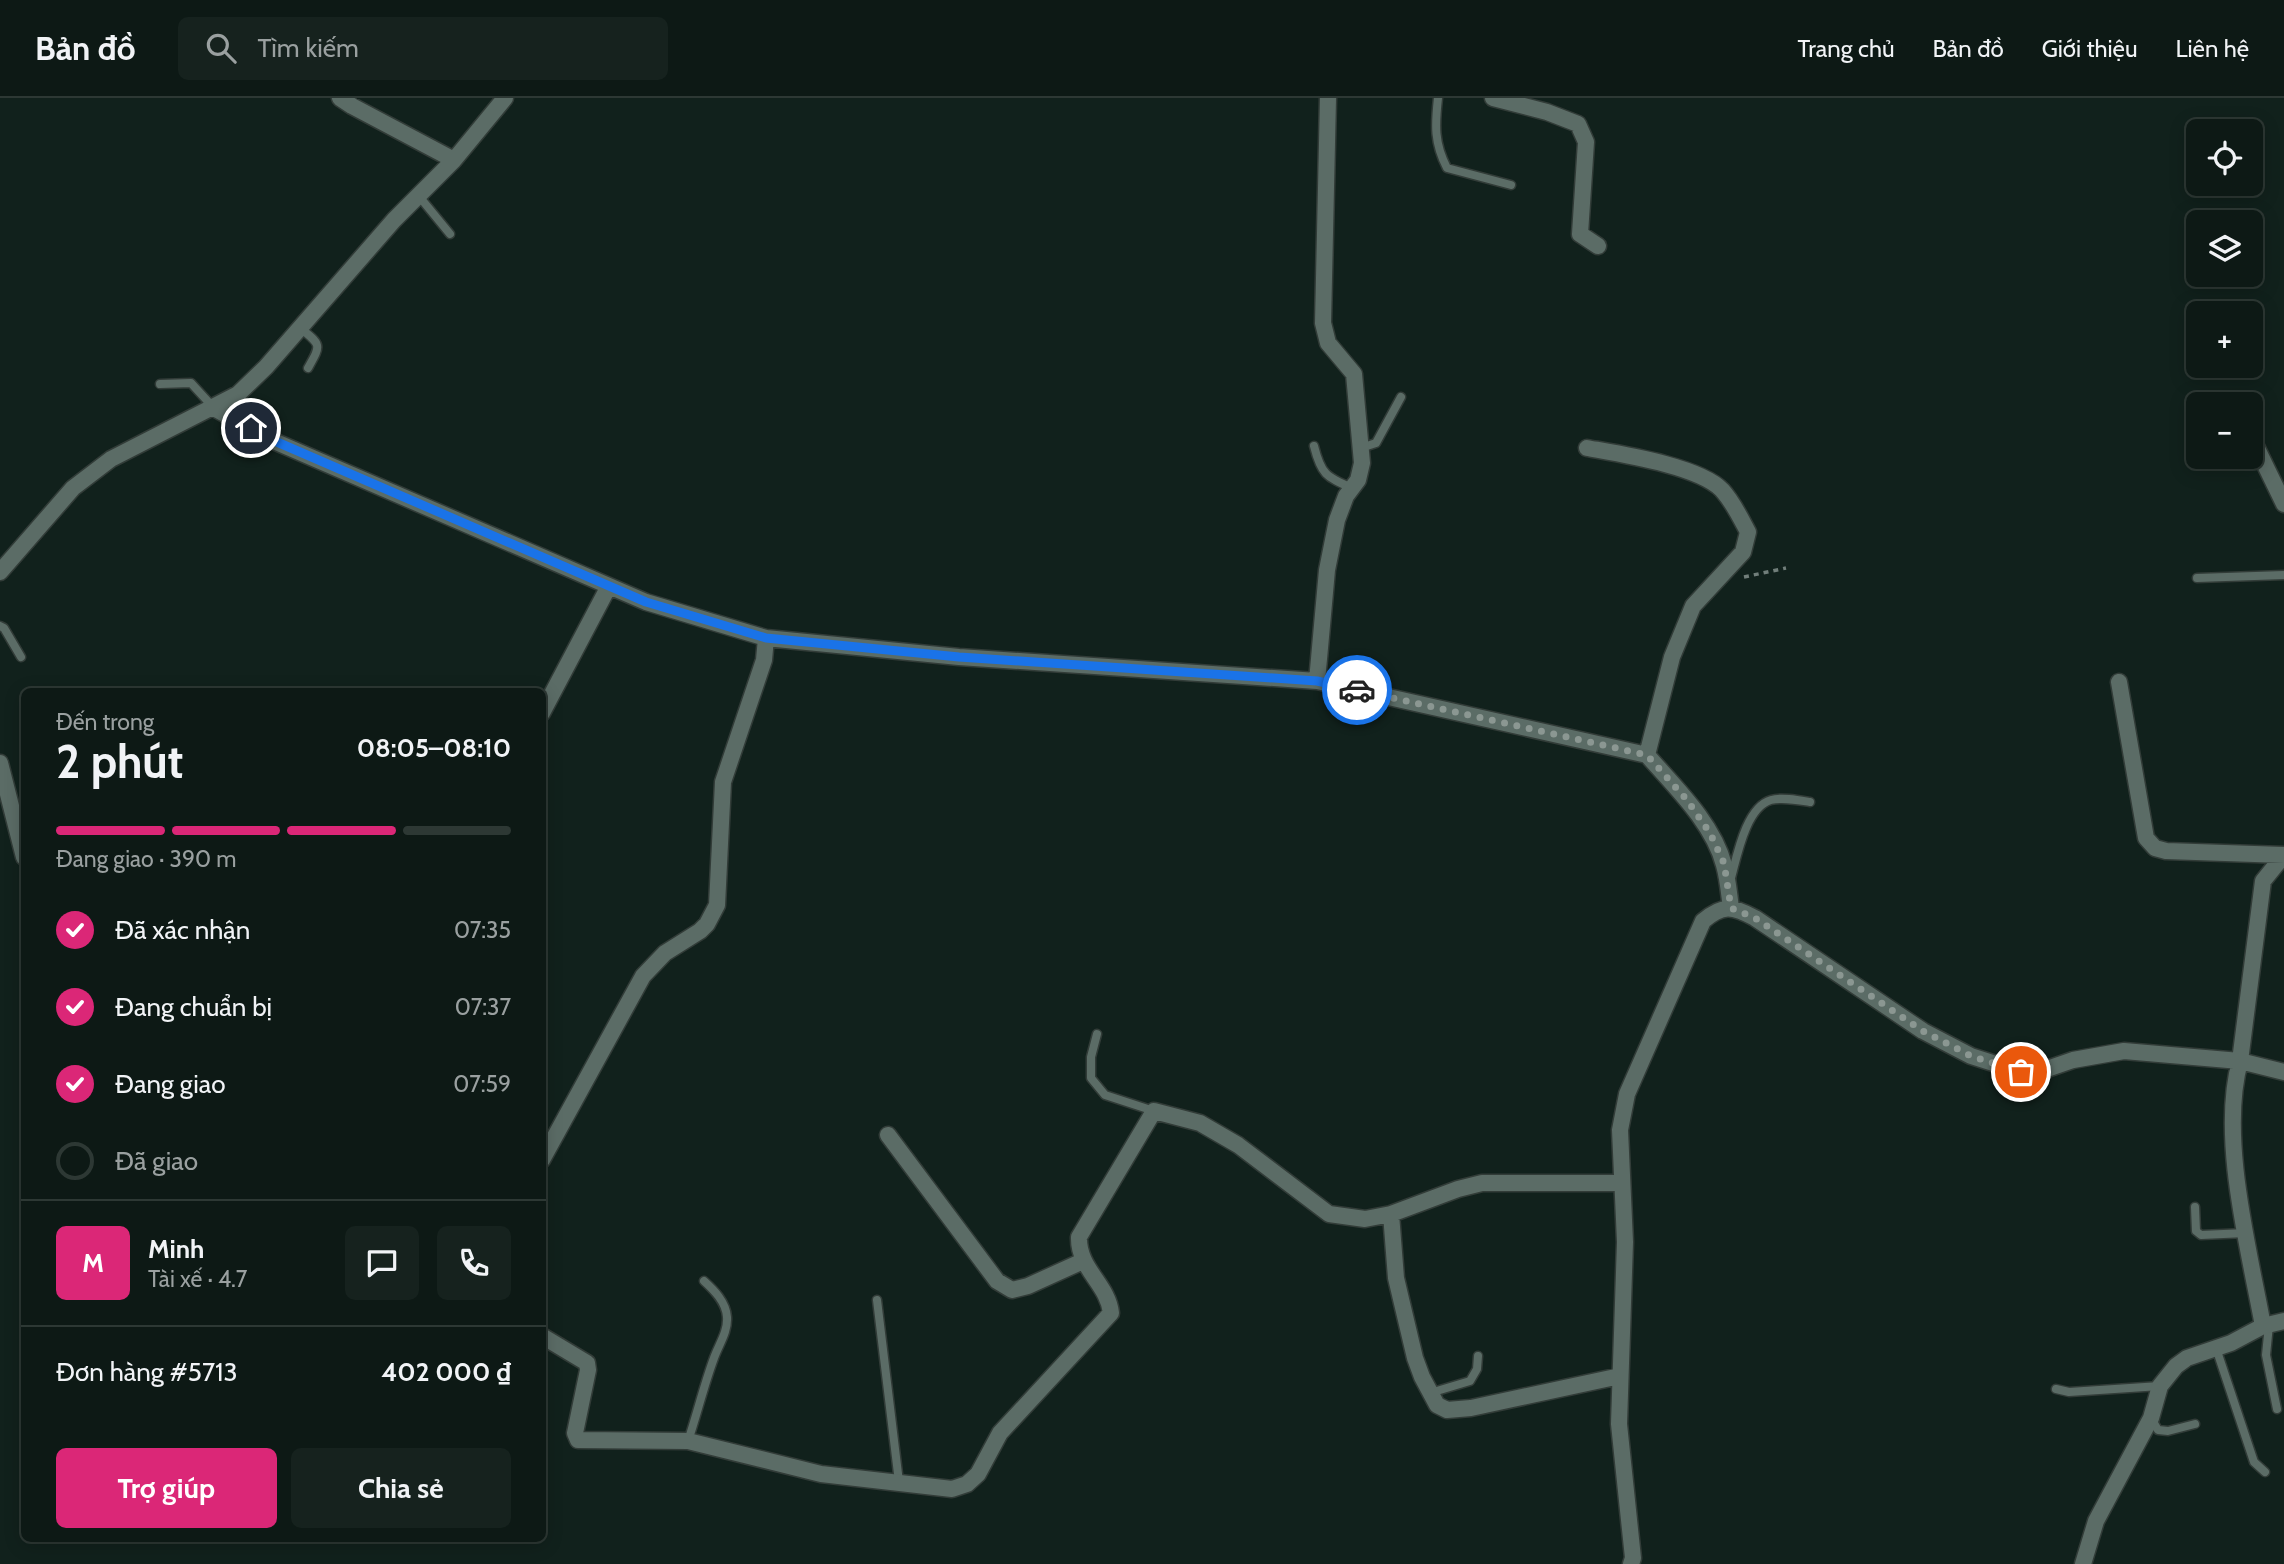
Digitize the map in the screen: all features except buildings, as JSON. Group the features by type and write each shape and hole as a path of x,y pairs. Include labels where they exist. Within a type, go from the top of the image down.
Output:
{"street":[{"path":"340,98 454,160"},
{"path":"0,572 73,488 111,459 238,394 267,367 394,220 454,160 505,98"},
{"path":"1317,681 1327,570 1337,520 1346,496 1358,480 1362,463 1354,374 1328,343 1323,323 1328,98"},
{"path":"1493,98 1548,112 1578,124 1586,142 1580,234 1598,246"},
{"path":"214,408 270,439 646,602 766,638 959,657 1317,681 1647,755 1687,800 1710,833 1724,863 1731,908"},
{"path":"1587,448 1642,458 1687,471 1720,488 1748,532 1743,552 1693,606 1672,657 1647,755"},
{"path":"2263,460 2284,503"},
{"path":"546,705 609,586"},
{"path":"546,1153 643,976 666,953 700,931 717,905 723,782 764,660 766,638"},
{"path":"2119,682 2146,838 2155,848 2166,851 2284,855"},
{"path":"0,763 21,833"},
{"path":"2083,1564 2096,1521 2151,1418 2160,1386 2176,1366 2187,1358 2272,1324 2246,1233 2232,1138 2235,1081 2240,1061 2263,881 2284,855"},
{"path":"1631,1564 1631,1537 1619,1424 1625,1242 1620,1129 1627,1094 1703,921 1716,910 1731,908 1755,918 1923,1031 1971,1056 2021,1072 2047,1069 2073,1060 2124,1051 2240,1061 2284,1072"},
{"path":"546,1338 587,1363 588,1370 575,1433 578,1440 688,1441 821,1474 952,1489 967,1485 978,1474 1000,1433 1111,1313 1110,1302 1083,1261 1079,1251 1079,1237 1154,1111 1200,1123 1238,1145 1329,1214 1365,1219 1391,1214 1482,1183 1622,1183"},
{"path":"888,1135 998,1281 1012,1290 1028,1286 1083,1261"},
{"path":"1391,1214 1396,1278 1415,1358 1437,1405 1447,1410 1471,1408 1620,1376"}],"lane":[{"path":"1437,98 1435,128 1439,153 1447,168 1511,185"},
{"path":"418,195 450,234"},
{"path":"300,328 318,342 319,348 308,368"},
{"path":"160,384 191,383 214,408"},
{"path":"1361,448 1376,443 1401,397"},
{"path":"1314,446 1323,472 1331,479 1352,488"},
{"path":"2197,578 2284,575"},
{"path":"0,626 4,628 21,657"},
{"path":"1728,887 1746,828 1759,805 1772,799 1810,802"},
{"path":"1097,1034 1091,1057 1091,1078 1105,1095 1154,1111"},
{"path":"2195,1207 2196,1231 2201,1235 2246,1233"},
{"path":"688,1441 726,1329 727,1314 723,1305 715,1290 704,1282"},
{"path":"877,1300 899,1482"},
{"path":"2272,1324 2266,1356 2277,1409"},
{"path":"2216,1348 2253,1462 2265,1472"},
{"path":"1430,1393 1470,1381 1477,1369 1478,1356"},
{"path":"2056,1389 2069,1392 2160,1386"},
{"path":"2151,1418 2158,1430 2195,1424"}],"path":[{"path":"1741,578 1786,568"}],"way so far":[{"path":"1357,690 1647,755 1687,800 1710,833 1724,863 1731,908 1755,918 1923,1031 1971,1056 2021,1072"}],"route":[{"path":"251,428 270,439 646,602 766,638 959,657 1317,681 1357,690"}]}
